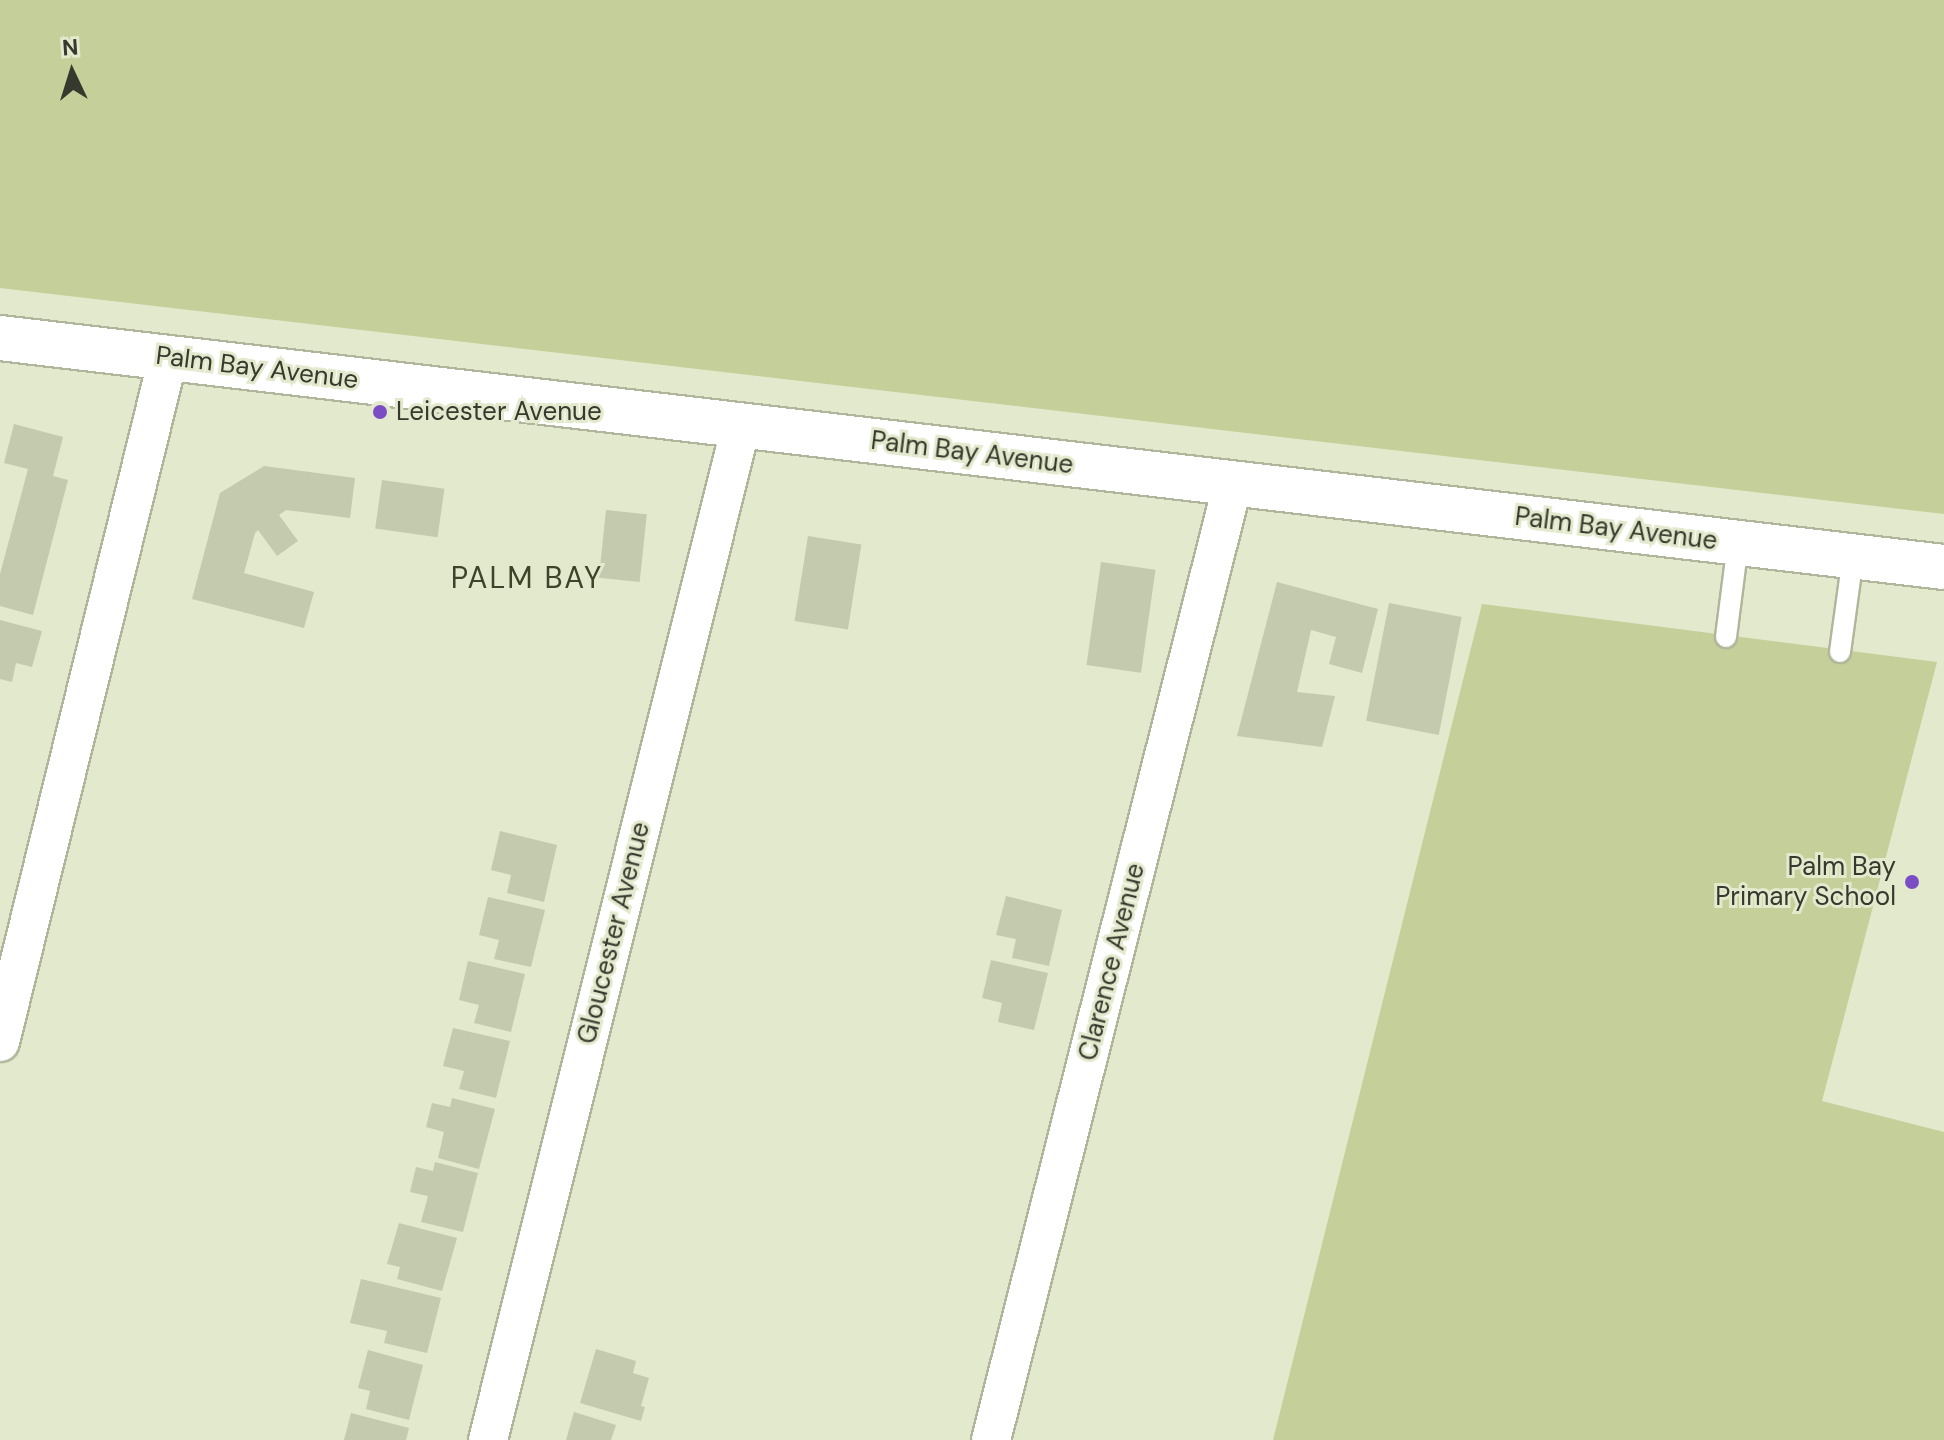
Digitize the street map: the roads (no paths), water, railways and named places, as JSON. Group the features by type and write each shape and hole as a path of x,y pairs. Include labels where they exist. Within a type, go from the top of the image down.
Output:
{"main road":[{"name":"Palm Bay Avenue","path":"0,338 1944,567"}],"street":[{"path":"0,1042 168,358"},
{"name":"Gloucester Avenue","path":"488,1440 741,426"},
{"name":"Clarence Avenue","path":"991,1440 1233,483"}],"lane":[{"path":"1726,637 1738,543"},
{"path":"1840,652 1853,557"}],"place":[{"name":"Leicester Avenue","path":"380,412"},
{"name":"Palm Bay Primary School","path":"1912,882"}],"district":[{"name":"PALM BAY","path":"527,578"}]}
